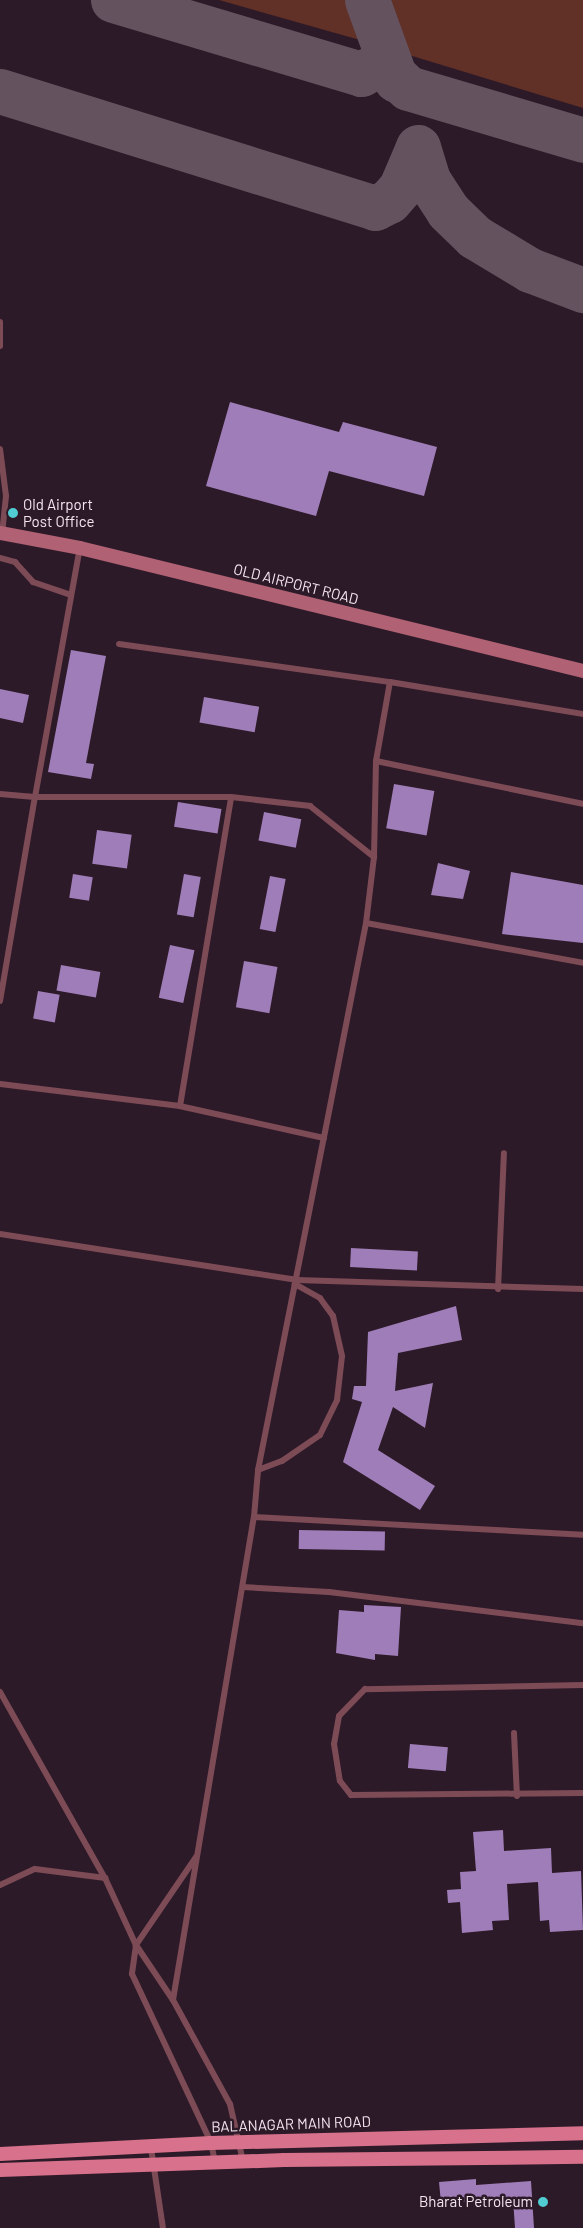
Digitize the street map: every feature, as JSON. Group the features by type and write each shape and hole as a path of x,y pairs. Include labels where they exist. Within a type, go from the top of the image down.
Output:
{"main road":[{"name":"OLD AIRPORT ROAD","path":"1,533 80,548 583,671"},
{"name":"BALANAGAR MAIN ROAD","path":"0,2154 151,2148 211,2143 583,2133"},
{"path":"0,2170 215,2162 583,2157"}],"lane":[{"path":"0,322 0,346"},
{"path":"0,449 6,496 1,533"},
{"path":"0,1001 70,595 80,548"},
{"path":"0,558 15,562 33,582 70,595"},
{"path":"119,644 390,682 583,714"},
{"path":"173,2000 254,1517 258,1470 366,924 374,857 376,762 390,682"},
{"path":"376,762 583,804"},
{"path":"0,794 35,797 231,797 310,806 374,857"},
{"path":"180,1106 231,797"},
{"path":"366,924 583,963"},
{"path":"0,1084 180,1106 324,1138"},
{"path":"498,1289 504,1153"},
{"path":"0,1234 296,1282 498,1289 583,1289"},
{"path":"258,1470 282,1461 320,1435 337,1400 342,1356 334,1316 320,1298 296,1282"},
{"path":"254,1517 583,1535"},
{"path":"242,1587 329,1592 583,1622"},
{"path":"583,1684 365,1689 339,1716 336,1760 340,1780 351,1795 517,1796 583,1793"},
{"path":"0,1692 105,1878 136,1945 173,2000 230,2104 241,2142 243,2162"},
{"path":"514,1733 517,1796"},
{"path":"198,1854 136,1945 132,1974 211,2143 215,2162"},
{"path":"0,1885 35,1869 105,1878"},
{"path":"151,2148 163,2228"}],"shaded area":[{"path":"219,0 345,0 360,40"},
{"path":"389,0 583,0 583,108 409,55"}],"building":[{"path":"230,402 339,432 343,422 437,447 424,496 329,471 316,516 206,486"},
{"path":"71,650 106,656 86,763 94,764 91,779 48,772"},
{"path":"0,689 29,695 23,723 0,718"},
{"path":"204,697 259,707 255,732 199,723"},
{"path":"394,784 434,791 427,835 386,828"},
{"path":"178,802 221,809 218,834 174,827"},
{"path":"264,812 301,819 296,848 258,840"},
{"path":"97,830 132,835 127,869 92,864"},
{"path":"438,863 470,871 463,899 431,895"},
{"path":"511,872 583,885 583,943 502,934"},
{"path":"73,874 93,877 89,901 69,898"},
{"path":"184,874 201,877 194,917 177,914"},
{"path":"270,876 286,879 275,932 260,929"},
{"path":"170,945 194,950 183,1003 159,998"},
{"path":"244,961 277,967 269,1013 236,1007"},
{"path":"61,965 100,972 96,998 56,991"},
{"path":"38,991 60,995 55,1022 33,1019"},
{"path":"351,1248 418,1252 417,1270 350,1267"},
{"path":"456,1306 462,1340 398,1353 395,1391 433,1383 425,1428 393,1407 378,1450 435,1486 420,1510 343,1462 362,1402 352,1399 354,1386 366,1386 368,1332"},
{"path":"299,1530 385,1532 385,1550 299,1549"},
{"path":"364,1605 401,1607 398,1656 375,1654 375,1660 336,1653 339,1610 364,1612"},
{"path":"410,1744 448,1747 446,1771 408,1768"},
{"path":"503,1830 504,1851 551,1848 552,1873 581,1871 583,1930 550,1932 549,1920 540,1921 538,1882 507,1884 509,1920 492,1921 493,1930 462,1933 460,1902 448,1903 447,1890 461,1889 460,1872 476,1871 473,1832"},
{"path":"476,2179 476,2185 531,2181 534,2228 515,2228 513,2199 441,2203 439,2182"}],"taxiway":[{"path":"113,0 361,74 381,63 385,51"},
{"path":"367,0 396,80"},
{"path":"394,75 408,88 583,140"},
{"path":"0,91 375,208 389,201 401,187 418,147 428,180 448,211 475,237 530,270 583,290"}],"place":[{"name":"Old Airport Post Office","path":"13,513"},
{"name":"Bharat Petroleum","path":"543,2202"}]}
